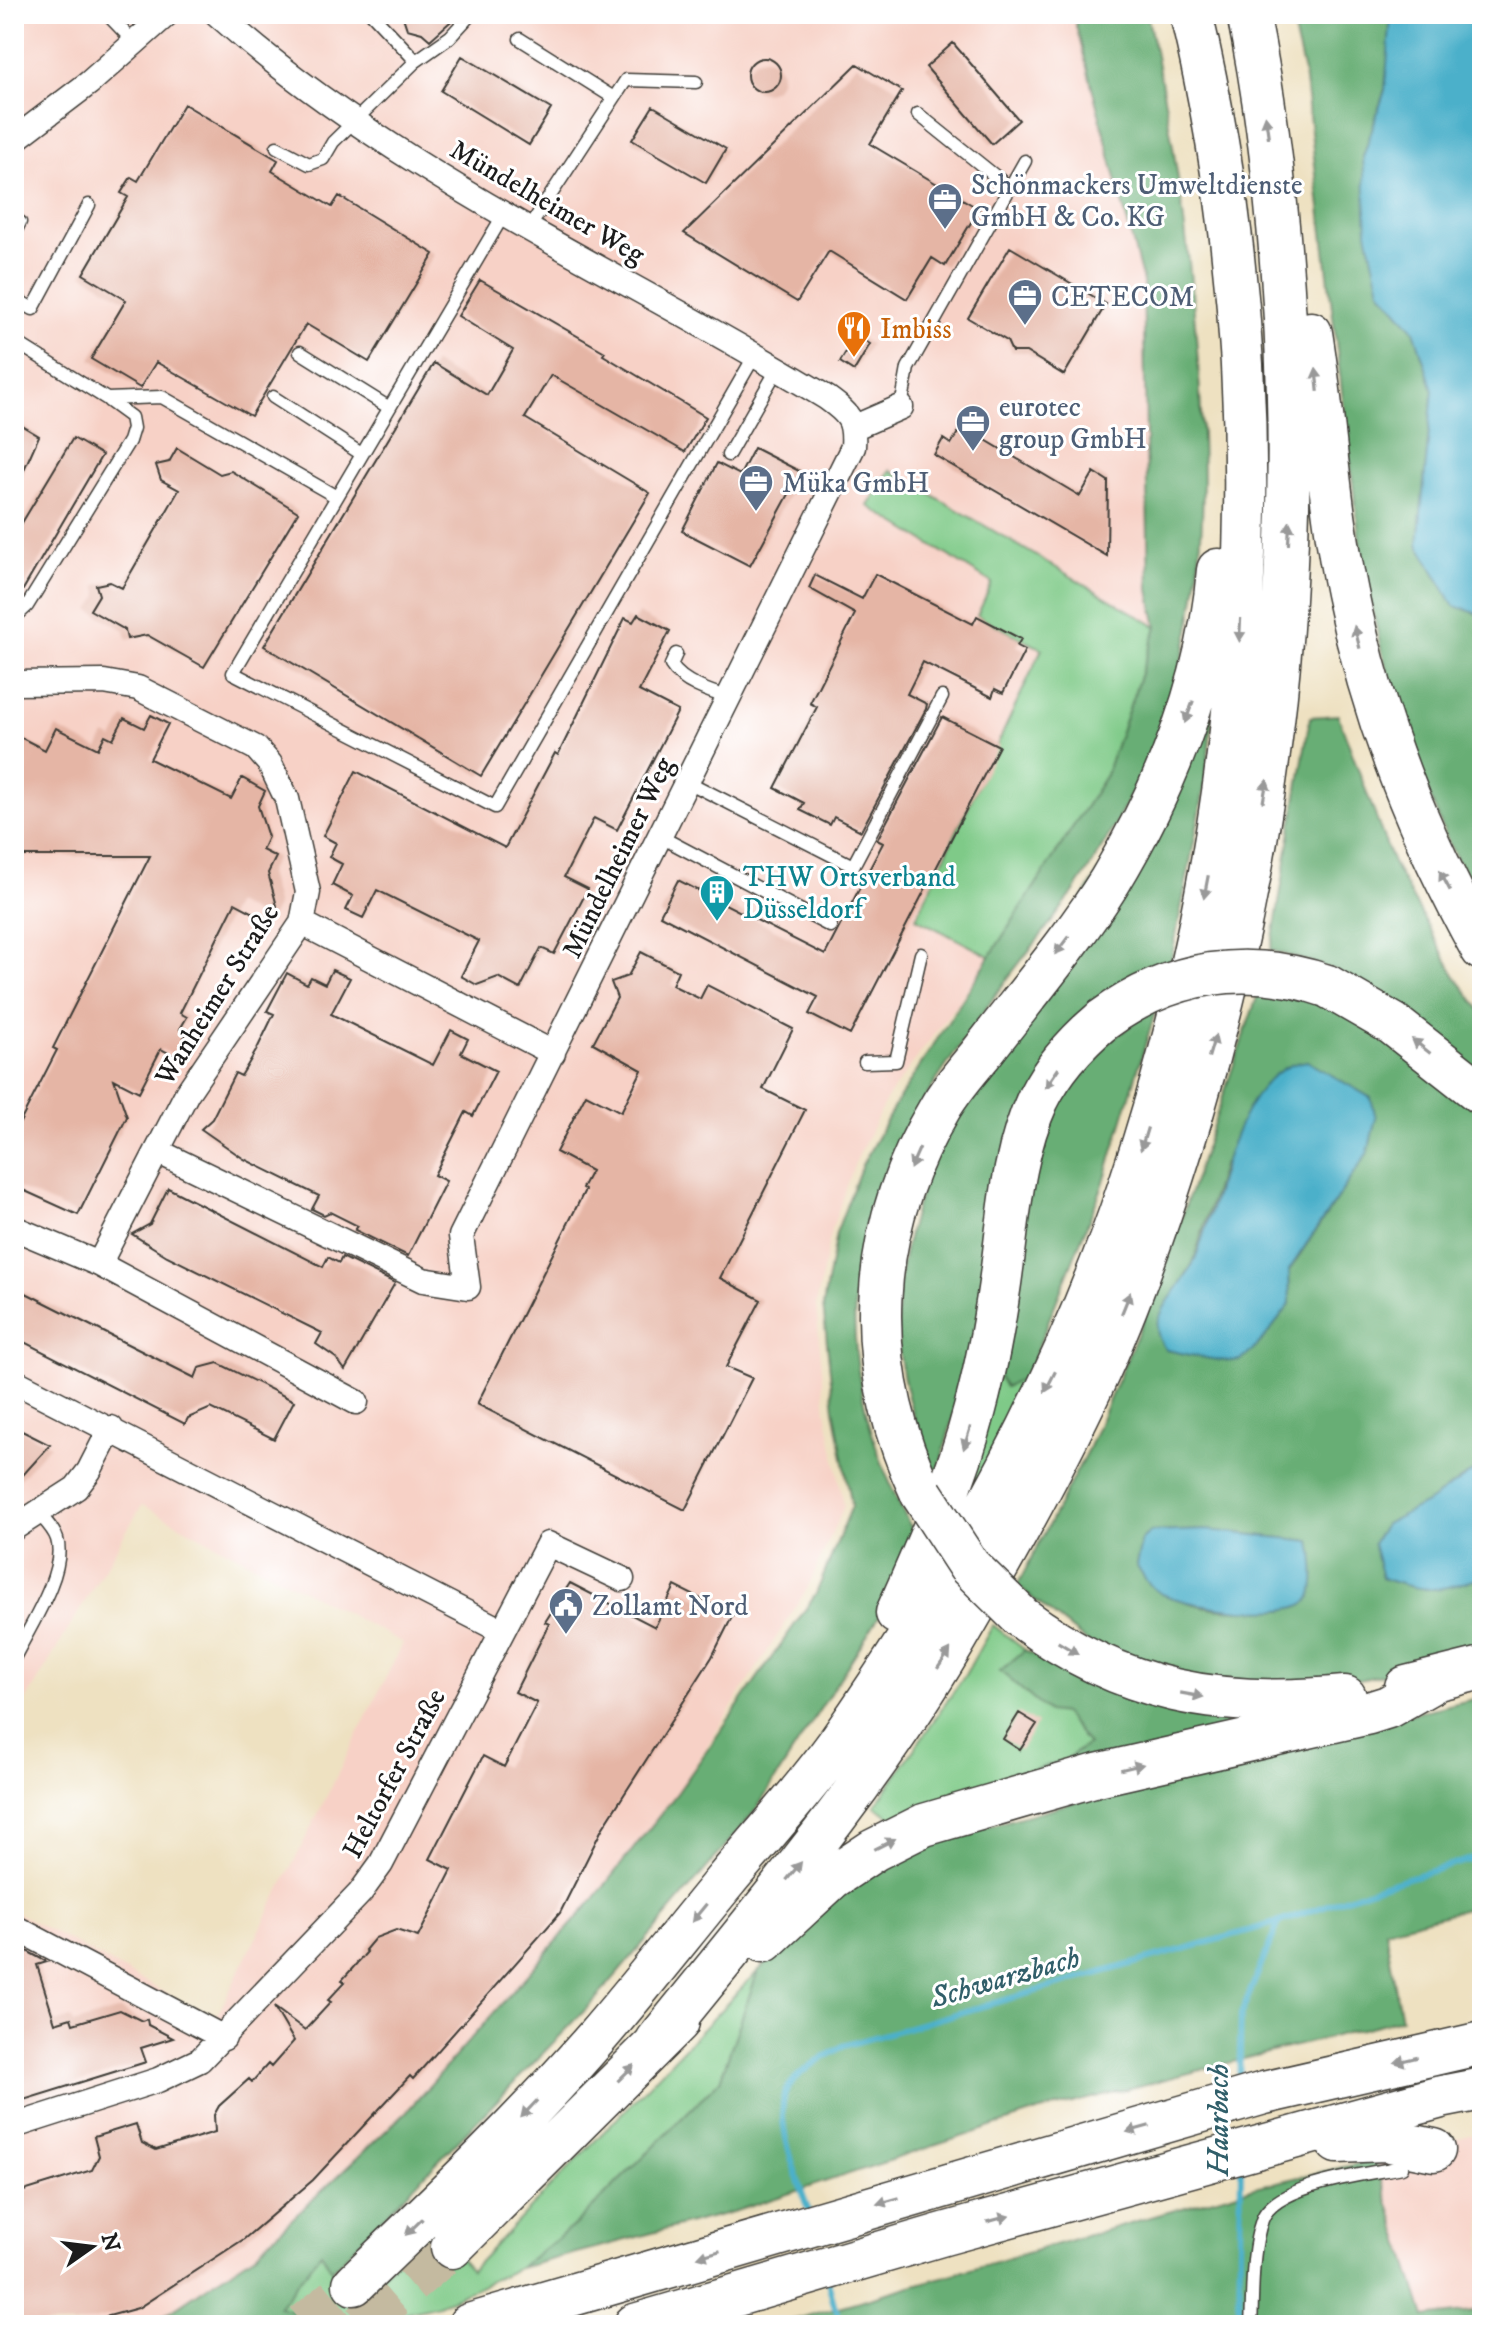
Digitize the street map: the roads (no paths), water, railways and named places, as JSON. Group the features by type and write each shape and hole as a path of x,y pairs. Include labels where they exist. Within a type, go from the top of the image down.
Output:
{"highway":[{"path":"354,2284 470,2172 595,2039 838,1745 987,1509 1057,1369 1128,1191 1178,1027 1226,770 1244,549 1246,491 1239,305 1214,134 1191,14"},
{"path":"657,2041 815,1845 950,1649 1019,1528 1096,1379 1166,1201 1221,1017 1270,765 1284,635 1290,502 1288,368 1278,205 1248,14"},
{"path":"1214,134 1209,226 1224,448 1215,607 1194,700 1156,795 1109,883 941,1106 900,1197 883,1269 881,1358 894,1423 922,1494 969,1566 1021,1617 1070,1650 1117,1673 1163,1689 1217,1699 1296,1702 1364,1695 1482,1668"},
{"path":"1278,205 1293,248 1306,306 1346,592 1370,686 1397,773 1433,858 1482,949"},
{"path":"838,1745 923,1554 963,1449 992,1333 1010,1202 1028,1127 1039,1098 1058,1069 1103,1020 1151,990 1203,974 1259,971 1327,986 1393,1024 1482,1094"},
{"path":"452,2247 657,2041 832,1878 874,1850 924,1825 1097,1775 1369,1713 1434,1681"},
{"path":"469,2325 1264,2093 1482,2043"},
{"path":"635,2325 944,2234 1209,2162 1278,2148 1482,2089"},
{"path":"1278,2148 1385,2140 1418,2159"}],"street":[{"path":"14,140 167,14"},
{"name":"Mündelheimer Weg","path":"157,1151 423,1280 468,1287 461,1236 853,447 855,427 845,411 827,398 504,214 357,121 269,60 217,14"},
{"path":"855,427 901,407"},
{"name":"Wanheimer Straße","path":"14,683 104,682 138,688 256,748 270,764 287,799 308,892 302,923 187,1093 99,1264"},
{"path":"302,923 553,1053"},
{"path":"14,1228 99,1264 356,1402"},
{"path":"14,1381 502,1631"},
{"path":"14,1528 76,1488 89,1471 111,1428"},
{"name":"Heltorfer Straße","path":"14,2126 158,2080 200,2060 360,1893 381,1864 548,1544 622,1579"},
{"path":"14,1927 224,2038"}],"lane":[{"path":"107,14 135,43"},
{"path":"372,14 416,61"},
{"path":"277,147 302,162 316,163 416,61 450,37 471,14"},
{"path":"969,14 987,14"},
{"path":"520,39 614,98"},
{"path":"529,228 626,80 696,82"},
{"path":"918,114 1010,188"},
{"path":"901,407 908,368 1025,161"},
{"path":"14,298 33,309 89,205"},
{"path":"504,214 360,453 233,673 495,807 755,355"},
{"path":"14,341 107,399 131,417 133,428 129,441 27,606 14,618"},
{"path":"300,352 388,407"},
{"path":"728,455 778,368"},
{"path":"107,399 162,397 335,496"},
{"path":"273,397 360,453"},
{"path":"676,654 671,665 676,672 710,692 730,698"},
{"path":"688,782 853,866 942,697"},
{"path":"661,837 830,926"},
{"path":"865,1062 896,1061 921,954"},
{"path":"14,1658 54,1576 59,1556 55,1533 38,1513"},
{"path":"1251,2325 1257,2242 1262,2218 1274,2202 1310,2188 1418,2159"}],"water":[{"path":"1391,14 1482,14 1482,615 1454,606 1418,544 1433,390 1414,330 1380,290 1367,232 1363,157 1385,90"},
{"path":"1307,1061 1371,1098 1376,1118 1368,1152 1289,1270 1290,1304 1246,1357 1233,1361 1166,1350 1159,1337 1158,1322 1193,1264 1231,1146 1245,1115 1261,1088 1282,1070"},
{"path":"1482,1465 1482,1576 1454,1586 1432,1589 1382,1578 1373,1544 1385,1524 1430,1501"},
{"path":"1207,1530 1311,1541 1314,1577 1311,1597 1301,1605 1285,1609 1238,1610 1172,1598 1152,1587 1136,1565 1142,1539 1150,1532"}],"waterway":[{"name":"Schwarzbach","path":"808,2210 784,2130 784,2099 788,2088 799,2075 843,2046 1279,1922 1381,1886 1482,1856"},
{"name":"Haarbach","path":"1239,2086 1241,2014 1279,1922"},
{"name":"Haarbach","path":"1239,2325 1241,2169"},
{"name":"Schwarzbach","path":"828,2282 840,2325"}],"tunnel":[{"path":"362,2325 452,2247"},
{"path":"304,2325 354,2284"}],"place":[{"name":"Schönmackers Umweltdienste GmbH & Co. KG","path":"945,231"},
{"name":"CETECOM","path":"1025,327"},
{"name":"Imbiss","path":"854,359"},
{"name":"eurotec group GmbH","path":"973,453"},
{"name":"Müka GmbH","path":"756,513"},
{"name":"THW Ortsverband Düsseldorf","path":"717,923"},
{"name":"Zollamt Nord","path":"566,1636"}]}
